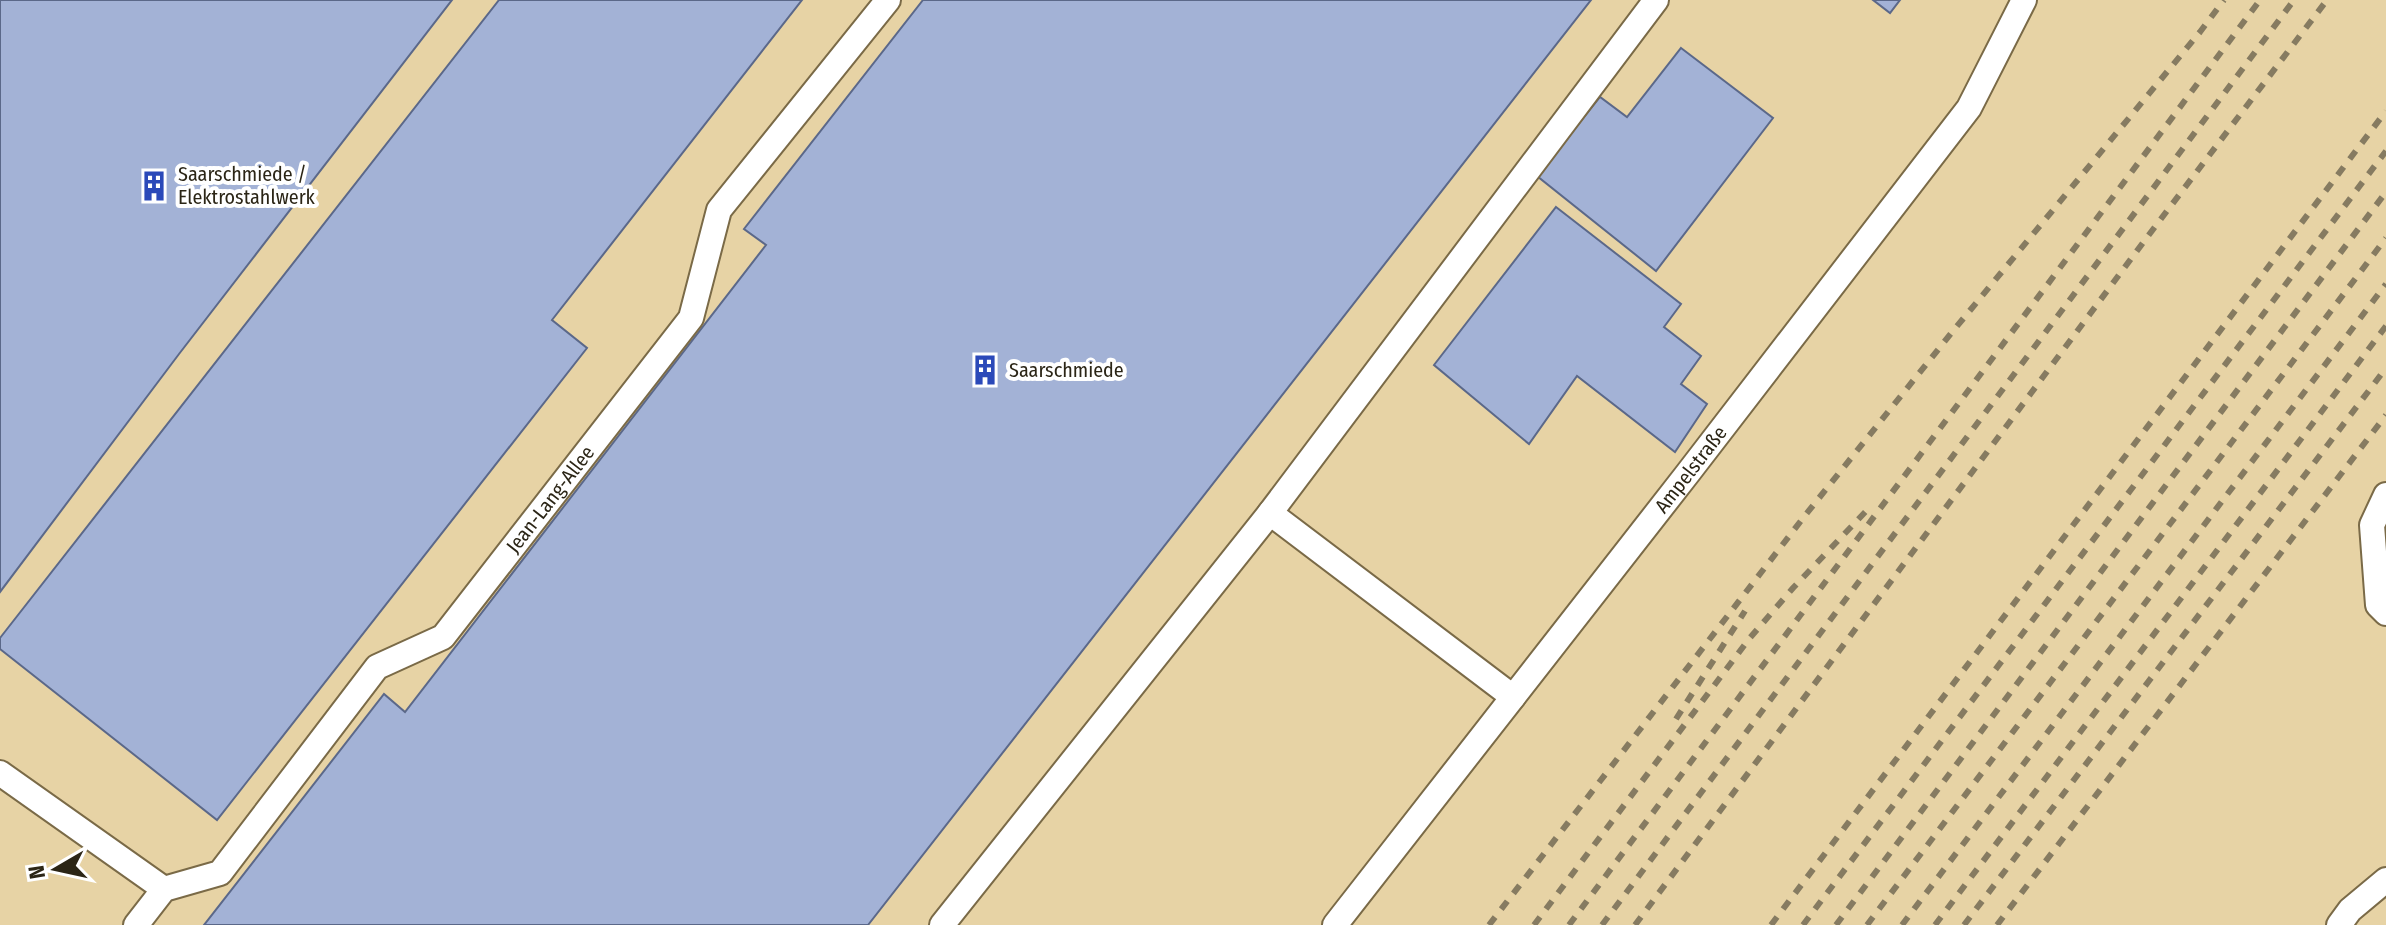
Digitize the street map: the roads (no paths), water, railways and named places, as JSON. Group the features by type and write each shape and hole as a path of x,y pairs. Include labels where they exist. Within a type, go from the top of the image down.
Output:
{"lane":[{"name":"Jean-Lang-Allee","path":"164,889 220,873 377,667 443,637 691,318 719,210 888,0"},
{"path":"942,925 1270,513 1656,0"},
{"name":"Ampelstraße","path":"1335,925 1969,108 2024,0"},
{"path":"2386,495 2372,525 2378,605 2386,613"},
{"path":"1270,513 1513,697"},
{"path":"0,773 164,889 136,925"},
{"path":"2339,925 2350,910 2386,880"}],"railway":[{"path":"1489,925 1807,513 2224,0"},
{"path":"1569,925 2260,0"},
{"path":"1602,925 2294,0"},
{"path":"1635,925 2327,0"},
{"path":"1771,925 2386,111"},
{"path":"1803,925 2386,151"},
{"path":"1836,925 2386,192"},
{"path":"1867,925 2386,238"},
{"path":"1902,925 2386,284"},
{"path":"1935,925 2386,326"},
{"path":"1964,925 2386,368"},
{"path":"1997,925 2386,415"},
{"path":"1534,925 1749,639 1869,508"},
{"path":"1676,719 1745,611"}],"place":[{"name":"Saarschmiede / Elektrostahlwerk","path":"154,186"},
{"name":"Saarschmiede","path":"985,370"}]}
